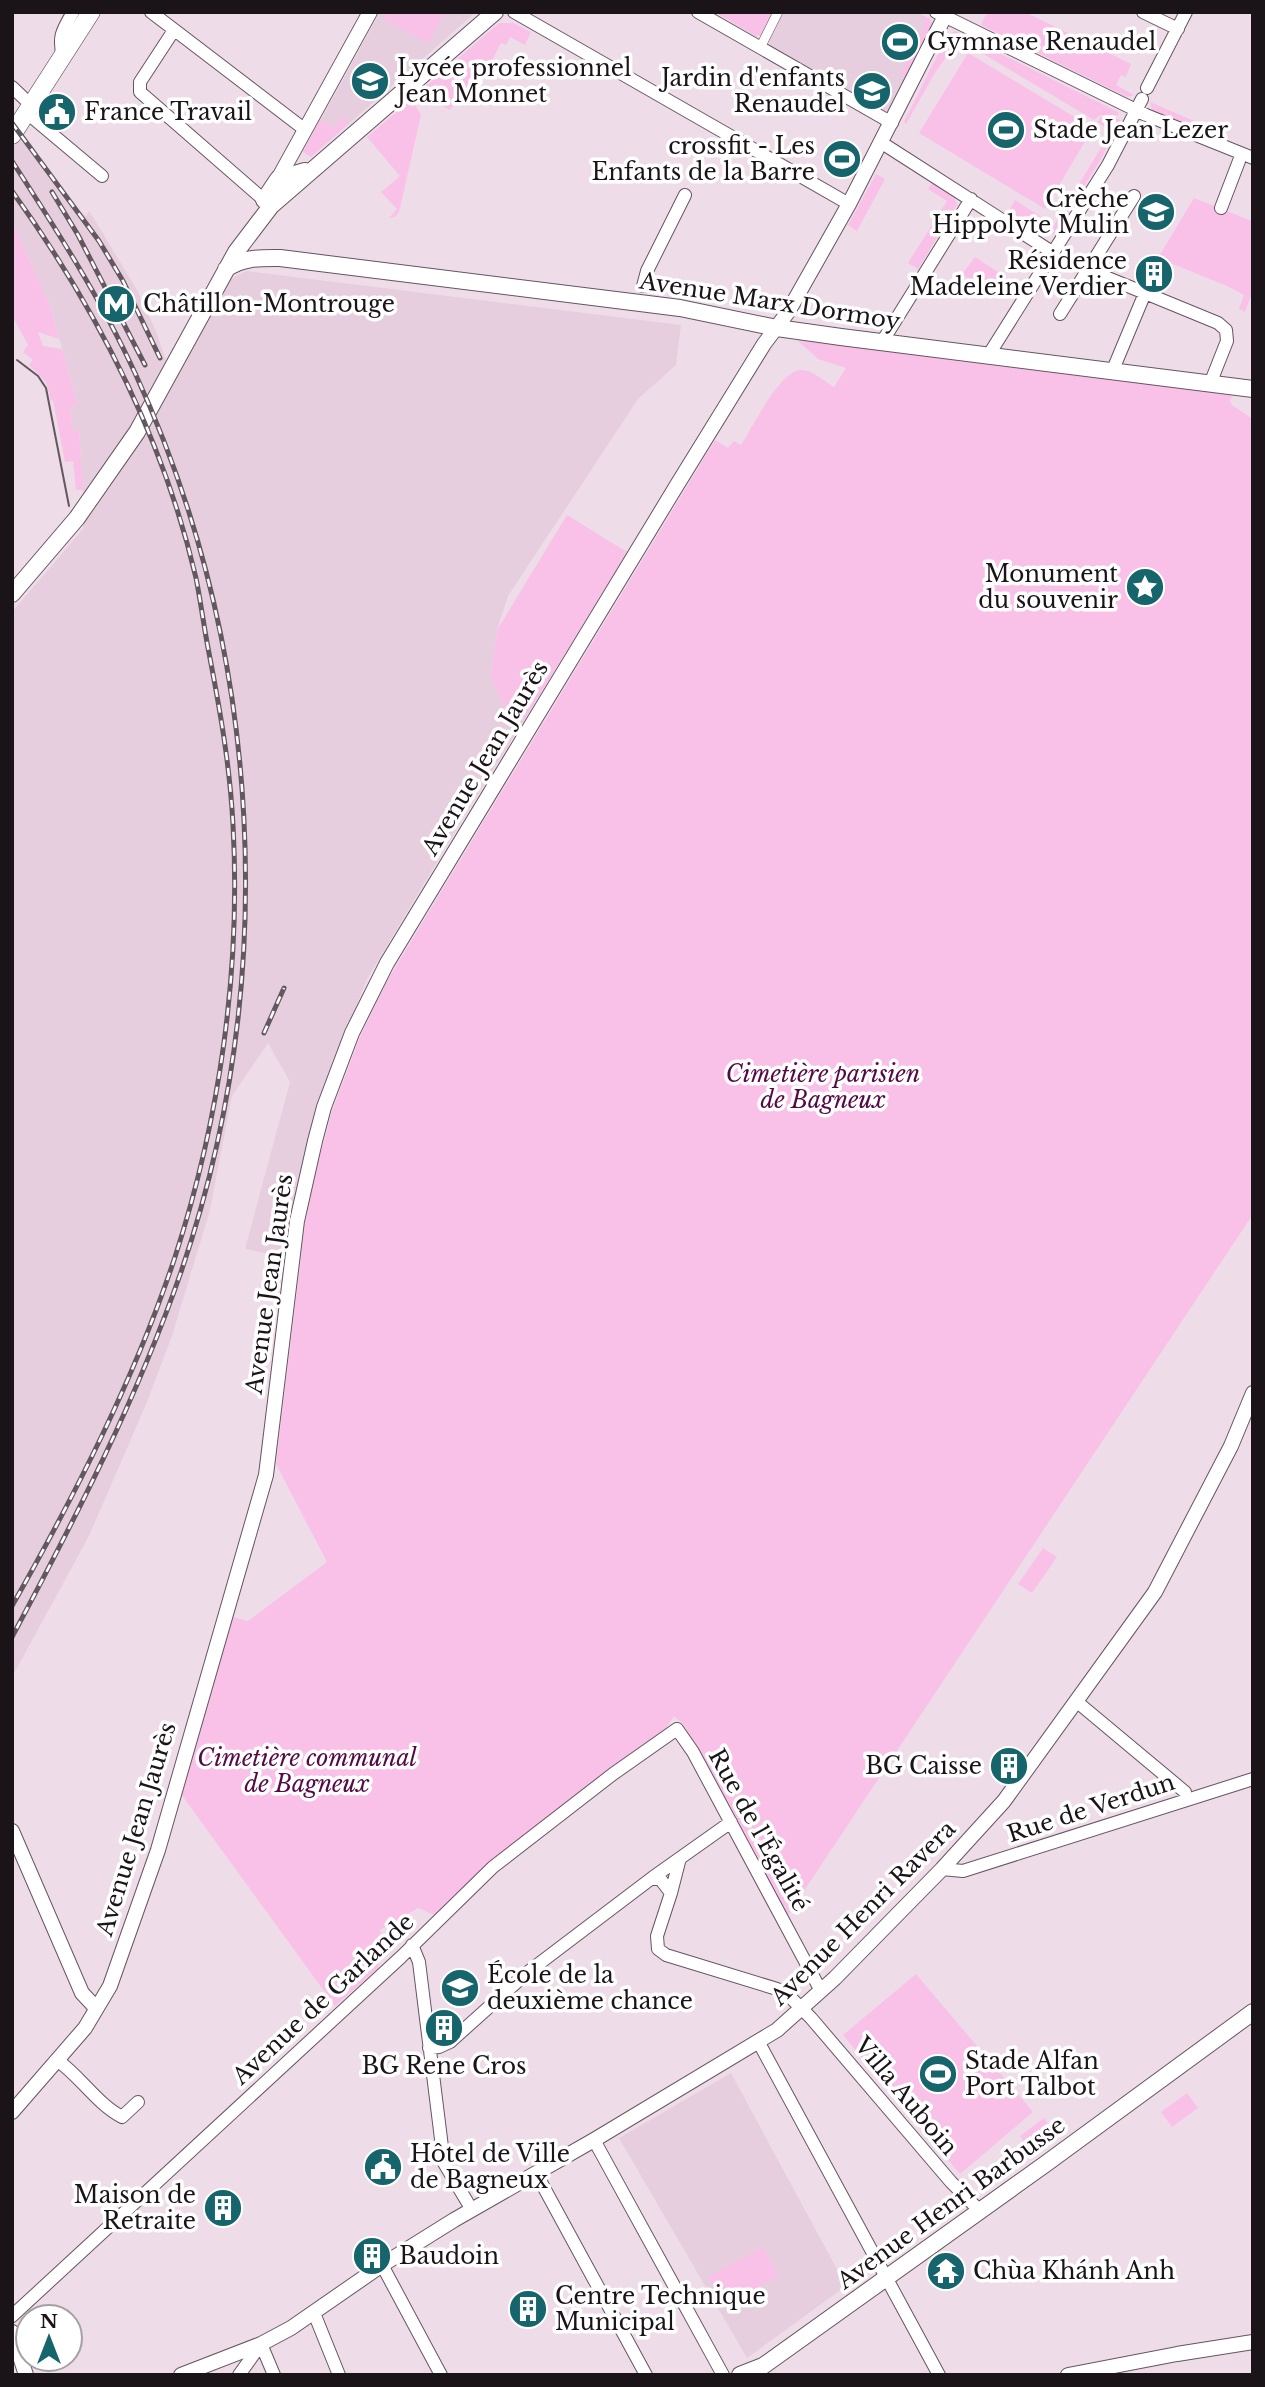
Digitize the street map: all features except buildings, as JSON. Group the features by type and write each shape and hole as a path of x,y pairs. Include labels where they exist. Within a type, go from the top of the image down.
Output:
{"main road":[{"path":"12,135 91,12"},
{"path":"12,594 77,518 137,432 236,252 271,206 495,12"},
{"path":"264,200 278,179 311,170"},
{"name":"Avenue Marx Dormoy","path":"247,236 254,248 280,258"},
{"name":"Avenue Marx Dormoy","path":"226,269 237,261 246,259 280,258 680,308 777,328 1253,389"},
{"name":"Avenue Henri Barbusse","path":"740,2375 758,2370 1253,2012"}],"street":[{"path":"63,58 60,33 73,12"},
{"path":"151,12 304,129"},
{"path":"278,179 370,12"},
{"path":"514,12 849,204"},
{"path":"698,12 892,123"},
{"path":"760,48 778,12"},
{"path":"1143,12 1178,29"},
{"path":"988,356 1108,165 1186,12"},
{"path":"943,14 1142,99 1246,160 1220,208"},
{"name":"Avenue Jean Jaurès","path":"12,2112 85,2028 110,1986 158,1850 266,1475 297,1221 321,1118 352,1033 387,963 764,344 777,328 849,204 892,123 943,14"},
{"path":"174,30 140,82 140,92 264,200"},
{"path":"12,87 29,110 102,176"},
{"path":"882,143 1052,252"},
{"path":"643,286 647,271 685,195"},
{"path":"1060,314 1134,196"},
{"path":"882,342 971,199"},
{"path":"1088,270 1218,323 1226,330 1227,341 1210,384"},
{"path":"1112,372 1145,293"},
{"name":"Avenue Henri Ravera","path":"239,2375 261,2344 314,2313 382,2265 472,2210 784,2025 821,1990 942,1869 1004,1801 1166,1574 1231,1446 1253,1393"},
{"path":"1076,1701 1185,1792"},
{"name":"Rue de l'Égalité","path":"677,1729 693,1752 821,1990"},
{"name":"Avenue de Garlande","path":"12,2316 502,1860 613,1774 677,1729"},
{"name":"Rue de Verdun","path":"942,1869 963,1871 1253,1779"},
{"path":"429,2048 450,2042 528,1972 731,1822"},
{"path":"12,1831 82,1993 96,2007"},
{"path":"671,1893 680,1858"},
{"path":"652,1878 661,1880 671,1893"},
{"name":"Villa Auboin","path":"671,1893 657,1936 659,1949 666,1955 777,1989 789,1996 811,2018 951,2182 980,2211"},
{"path":"412,1945 419,1962 444,2163 472,2210"},
{"path":"758,2041 939,2375"},
{"path":"57,2060 74,2072 108,2110 122,2117 138,2102"},
{"path":"594,2140 723,2375"},
{"path":"536,2173 646,2375"},
{"path":"382,2265 441,2375"},
{"path":"314,2313 339,2375"},
{"path":"12,2332 26,2375"},
{"path":"1068,2375 1253,2342"},
{"path":"181,2375 261,2344 274,2375"},
{"path":"227,2357 239,2375"}],"shaded area":[{"name":"Lycée professionnel Jean Monnet","path":"380,12 476,12 311,157 303,152"},
{"path":"782,12 916,12 930,19 933,25 890,110 886,111 770,45 769,38"},
{"path":"12,118 77,209 86,216 89,211 93,217 137,290 156,331 173,381 227,281 246,271 681,325 676,365 638,399 508,596 497,630 491,678 506,711 525,719 367,979 338,1052 289,1258 245,1249 290,1082 268,1043 232,1096 210,1210 172,1336 147,1402 89,1536 12,1677 12,612 83,529 83,492 79,431 73,431 70,406 77,403 50,305 12,222"},
{"path":"731,2073 846,2286 747,2358 619,2138"}],"green space":[{"path":"387,12 445,12 428,43 383,19"},
{"path":"715,12 775,12 763,35 755,36"},
{"path":"1025,12 1131,64 1126,77 1121,75 1116,85 1134,95 1127,97 981,25 986,14"},
{"path":"922,15 930,19 933,25 907,77 900,74 925,26"},
{"path":"499,23 513,23 531,32 525,45 510,37 506,45 501,43 470,102 461,97 450,110 418,93"},
{"path":"955,31 1118,112 1119,115 1100,115 1094,120 965,43 955,45 936,71 906,124 904,122 948,34"},
{"name":"Stade Jean Lezer","path":"968,53 1093,128 1045,209 919,133"},
{"path":"412,99 421,115 399,212 395,217 389,218 397,209 381,192 400,176 367,137"},
{"path":"1150,102 1229,136 1227,140 1152,110"},
{"path":"341,117 349,122 311,157 303,152 320,120 335,128"},
{"path":"1101,117 1121,120 1101,159 1054,234 1046,235 1009,211 1015,200 1054,225 1107,138 1105,127 1097,122"},
{"path":"876,174 885,179 857,231 848,225"},
{"path":"933,182 954,196 957,205 918,269 908,263 947,201 928,189"},
{"path":"1194,198 1252,221 1253,298 1250,298 1245,312 1239,309 1244,295 1158,258"},
{"path":"12,222 50,305 59,339 38,332 43,346 62,349 77,403 70,406 73,431 79,430 83,490 76,490 73,461 65,462 53,400 51,401 46,382 29,365 33,360 23,352 28,345 12,315"},
{"path":"975,257 1001,274 990,290 991,293 960,273 963,273"},
{"name":"Cimetière parisien de Bagneux","path":"797,340 1228,394 1232,396 1232,405 1253,419 1253,1214 788,1915 683,1724 674,1716 665,1730 487,1867 434,1915 418,1908 380,1930 381,1934 377,1938 379,1942 376,1944 380,1963 377,1969 335,2006 181,1794 201,1714 233,1617 248,1621 327,1562 276,1464 305,1224 332,1111 360,1037 387,981 715,440 728,448 734,441 741,445 776,389 793,373 801,370 810,372 834,387 846,368 818,359"},
{"path":"567,515 627,552 525,719 506,711 491,678 497,630"},
{"path":"1043,1548 1057,1557 1032,1593 1018,1584"},
{"name":"Stade Alfan Port Talbot","path":"916,1974 1033,2112 960,2174 843,2035"},
{"path":"1187,2093 1198,2108 1172,2127 1161,2112"},
{"path":"1044,2118 1056,2135 1032,2153 1020,2136"},
{"path":"763,2247 778,2276 724,2305 708,2277"}],"tram line":[{"path":"17,360 38,376 46,388 69,506"}],"railway":[{"path":"12,123 99,241 123,281 160,358"},
{"path":"12,161 108,318 135,373 178,480 211,591 233,704 244,818 244,933 234,1048 213,1161 181,1272 145,1366 82,1503 12,1637"},
{"path":"12,191 72,281 123,376 145,424 182,526 196,578 224,738 232,803 235,879 234,934 224,1043 204,1151 175,1257 142,1347 102,1435 12,1606"},
{"path":"52,192 78,235 145,365"},
{"path":"264,1033 284,988"}],"place":[{"name":"Gymnase Renaudel","path":"900,42"},
{"name":"Lycée professionnel Jean Monnet","path":"370,81"},
{"name":"Jardin d'enfants Renaudel","path":"872,91"},
{"name":"France Travail","path":"57,112"},
{"name":"Stade Jean Lezer","path":"1006,130"},
{"name":"crossfit - Les Enfants de la Barre","path":"842,159"},
{"name":"Crèche Hippolyte Mulin","path":"1156,212"},
{"name":"Résidence Madeleine Verdier","path":"1154,274"},
{"name":"Châtillon-Montrouge","path":"116,304"},
{"name":"Monument du souvenir","path":"1145,587"},
{"name":"BG Caisse","path":"1009,1766"},
{"name":"École de la deuxième chance","path":"460,1988"},
{"name":"BG Rene Cros","path":"444,2028"},
{"name":"Stade Alfan Port Talbot","path":"938,2074"},
{"name":"Hôtel de Ville de Bagneux","path":"383,2167"},
{"name":"Maison de Retraite","path":"223,2208"},
{"name":"Baudoin","path":"372,2256"},
{"name":"Chùa Khánh Anh","path":"946,2271"},
{"name":"Centre Technique Municipal","path":"528,2309"}],"park label":[{"name":"Cimetière communal de Bagneux","path":"307,1771"}]}
